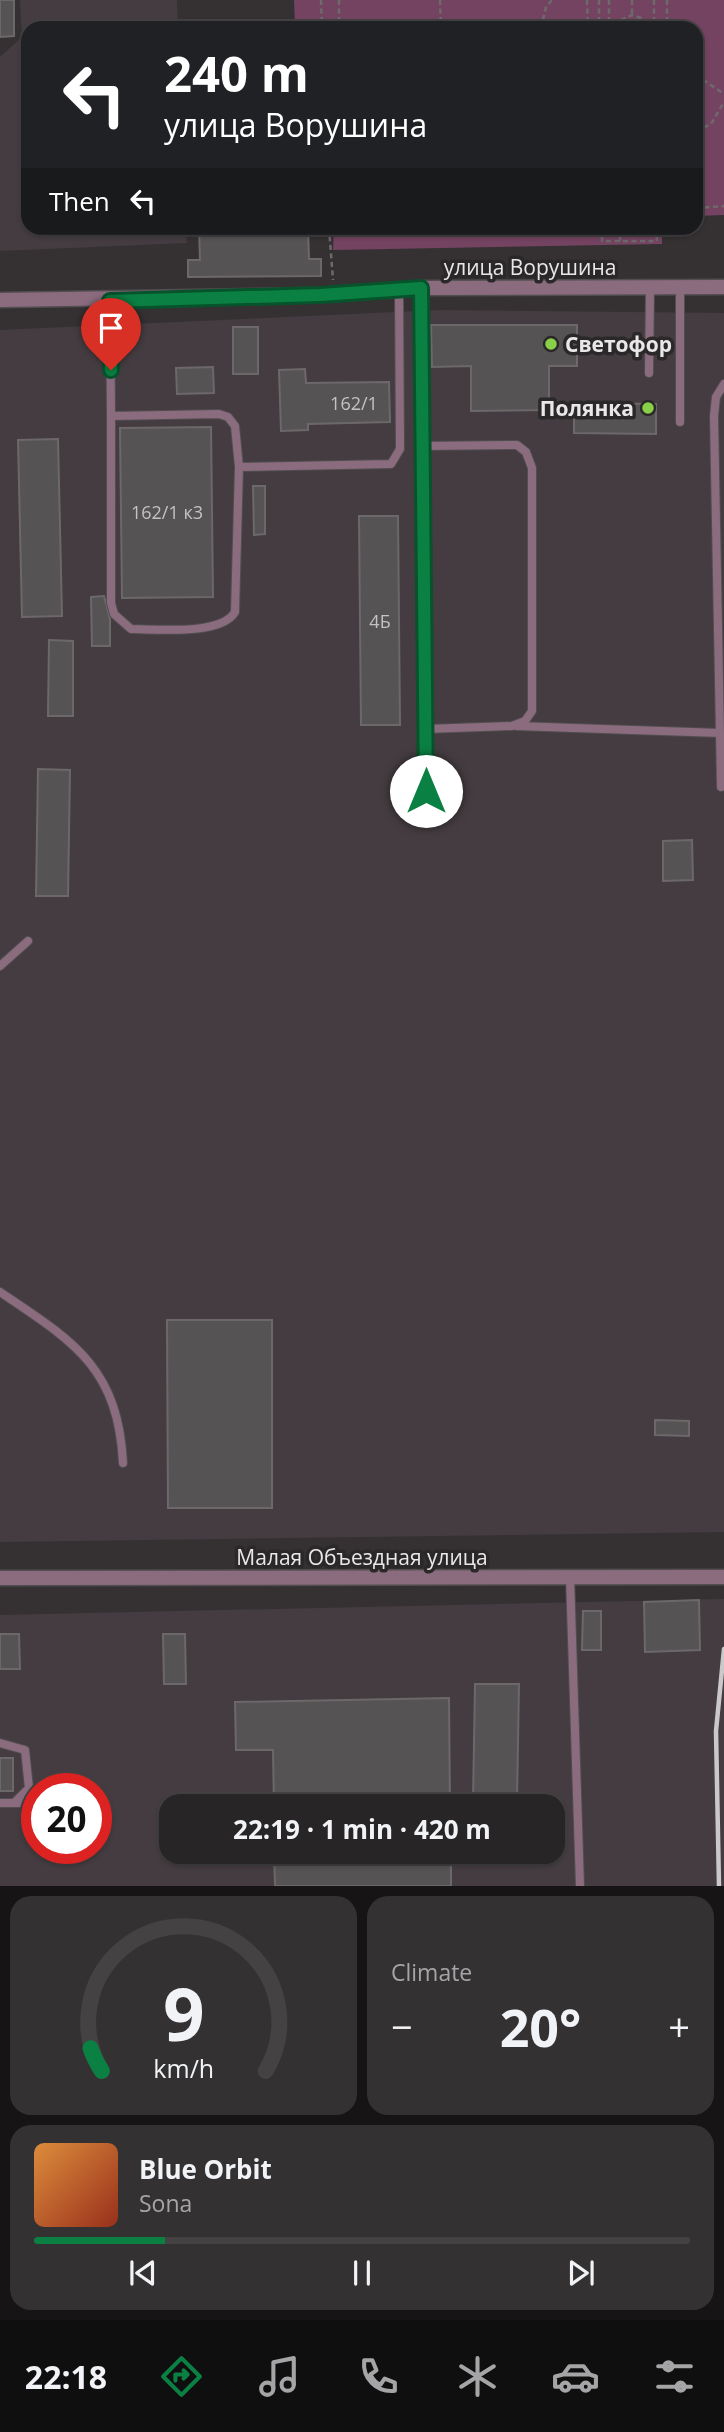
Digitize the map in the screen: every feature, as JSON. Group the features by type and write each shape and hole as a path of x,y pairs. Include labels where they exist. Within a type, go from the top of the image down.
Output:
{"street":[{"name":"улица Ворушина","path":"0,300 110,301 334,294 421,288 724,287"},
{"name":"Малая Объездная улица","path":"0,1578 724,1577"}],"lane":[{"path":"421,288 426,791"},
{"path":"649,373 650,288"},
{"path":"680,288 680,422"},
{"path":"239,467 391,464 400,449 399,289"},
{"path":"110,301 111,603 114,614 131,629 190,629 231,620 235,612 239,467 235,426 228,417 219,414 111,416"},
{"path":"721,787 714,416 716,397 724,384"},
{"path":"422,446 517,445 526,452 532,468 534,696 532,711 525,721 512,726"},
{"path":"426,729 512,726 720,733"},
{"path":"0,966 28,941"},
{"path":"0,1292 65,1335 100,1377 121,1433 123,1463"},
{"path":"570,1577 580,1886"},
{"path":"0,1743 25,1750 29,1788 14,1803"},
{"path":"0,1803 21,1803"}],"path":[{"path":"321,0 322,21"},
{"path":"339,0 340,21"},
{"path":"440,0 441,21"},
{"path":"543,21 546,7 552,0"},
{"path":"587,0 588,21"},
{"path":"599,0 599,21"},
{"path":"609,0 609,21"},
{"path":"632,0 632,15"},
{"path":"654,0 654,21"},
{"path":"667,0 667,21"},
{"path":"621,21 632,15 642,21"},
{"path":"703,80 724,94"},
{"path":"703,128 710,124 724,102"},
{"path":"703,208 724,206"},
{"path":"329,235 334,294"},
{"path":"602,235 602,242 657,241 657,235"},
{"path":"620,235 620,241"}],"shaded area":[{"path":"20,0 177,0 178,21 21,21"},
{"path":"294,0 724,0 724,215 703,216 703,21 295,21"},
{"path":"21,38 21,235 186,235 187,243 0,251 0,57"},
{"path":"334,235 662,235 662,244 333,250"},
{"path":"441,310 724,313 724,1532 0,1542 0,330"},
{"path":"724,1599 724,1886 0,1886 0,1615"}],"building":[{"path":"0,0 14,0 14,36 0,37"},
{"path":"199,235 308,235 309,259 321,259 321,276 188,277 188,260 200,260"},
{"path":"431,325 577,325 577,366 549,366 549,410 471,411 471,366 432,367"},
{"path":"233,327 258,327 258,374 233,374"},
{"path":"213,367 214,393 177,394 176,368"},
{"path":"305,369 306,383 389,382 390,422 308,424 308,430 281,431 279,370"},
{"path":"574,403 656,404 656,434 574,433"},
{"path":"211,427 213,597 122,598 120,428"},
{"path":"58,439 62,616 22,617 18,440"},
{"path":"253,486 265,486 265,534 254,535"},
{"path":"359,516 398,516 400,725 361,725"},
{"path":"104,596 110,619 110,646 92,646 91,597"},
{"path":"49,640 73,641 73,716 48,716"},
{"path":"38,769 70,770 68,896 36,896"},
{"path":"692,840 693,880 663,881 663,841"},
{"path":"167,1320 272,1320 272,1508 168,1508"},
{"path":"655,1420 689,1421 689,1436 655,1435"},
{"path":"699,1600 700,1650 645,1652 644,1602"},
{"path":"583,1611 601,1611 601,1650 582,1650"},
{"path":"0,1634 19,1634 20,1669 0,1669"},
{"path":"163,1634 185,1634 186,1684 164,1684"},
{"path":"475,1684 519,1684 517,1794 473,1794"},
{"path":"449,1698 450,1794 274,1794 273,1750 236,1750 235,1702"},
{"path":"0,1758 13,1758 13,1791 0,1791"},
{"path":"274,1864 451,1864 451,1886 275,1886"}],"railway":[{"path":"719,1886 716,1731 724,1649"}],"place":[{"name":"Светофор","path":"551,344"},
{"name":"Полянка","path":"648,408"}],"route":[{"path":"111,370 110,301 320,295 421,288 426,791"}]}
